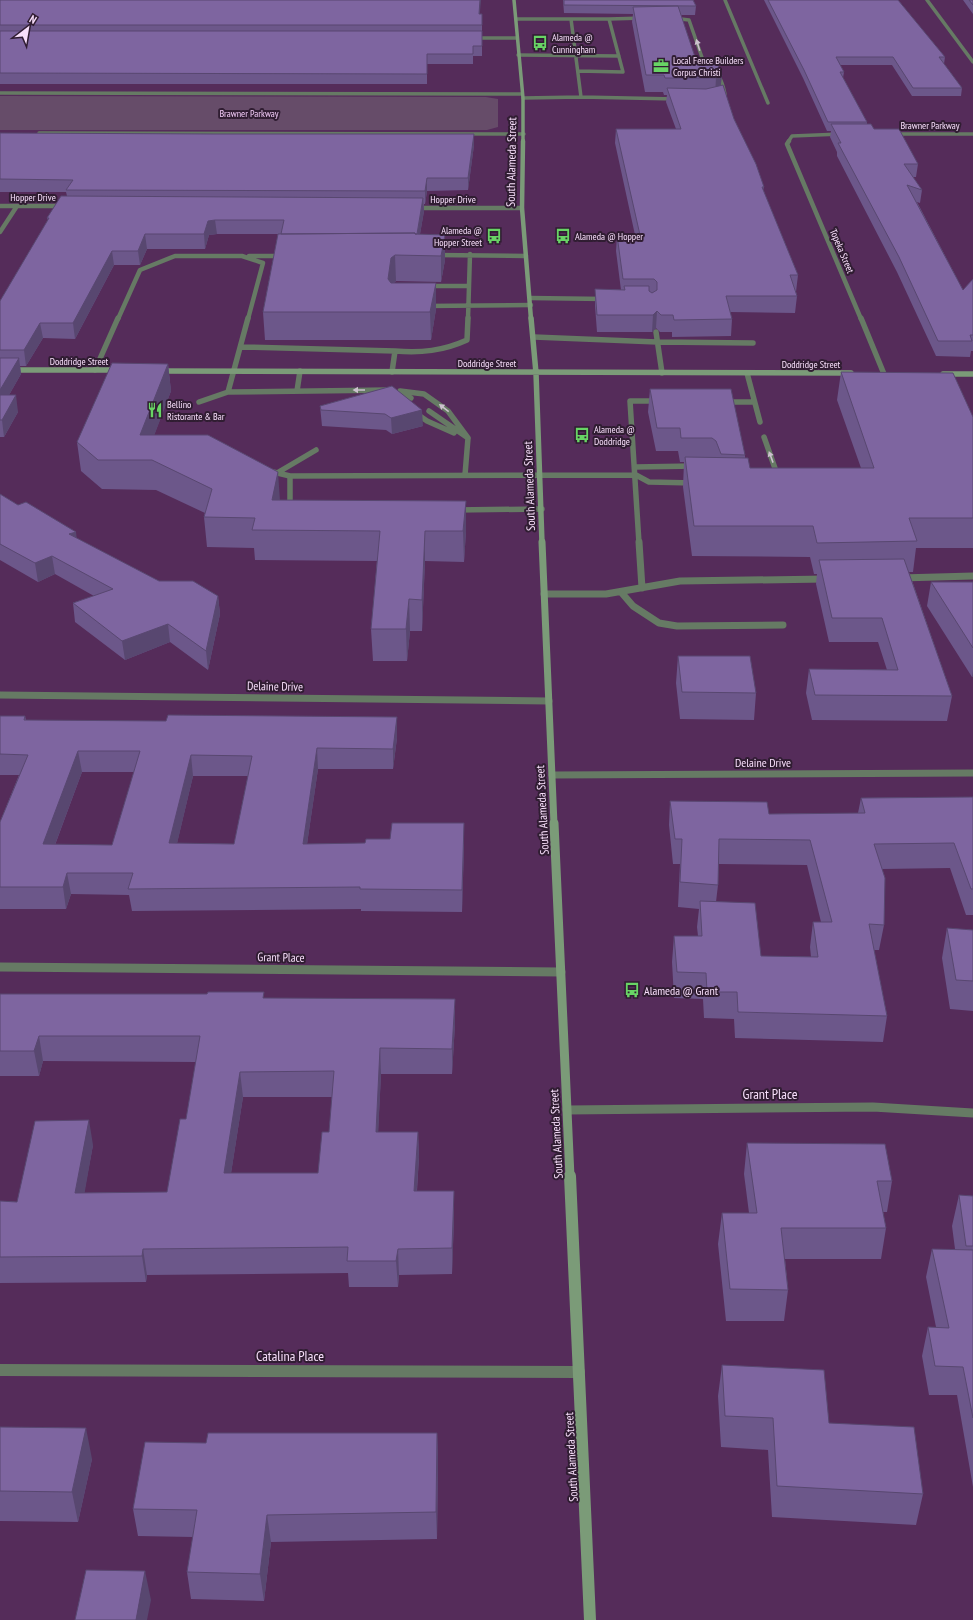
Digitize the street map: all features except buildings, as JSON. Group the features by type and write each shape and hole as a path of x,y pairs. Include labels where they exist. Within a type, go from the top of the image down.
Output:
{"main road":[{"name":"South Alameda Street","path":"514,0 524,134 522,208 536,373 544,594 590,1620"},
{"name":"Doddridge Street","path":"0,370 126,370"},
{"name":"Doddridge Street","path":"150,370 861,374"},
{"path":"876,374 891,374"},
{"path":"936,374 973,374"}],"street":[{"path":"725,0 768,103"},
{"path":"927,0 973,62"},
{"path":"516,19 646,18"},
{"path":"665,18 689,20 705,66 718,72 722,78 725,94 716,98"},
{"path":"571,19 581,97"},
{"path":"578,71 623,72 609,19"},
{"path":"469,38 516,38"},
{"path":"518,55 619,56"},
{"path":"0,93 522,96 684,100"},
{"path":"32,133 524,134"},
{"name":"Topeka Street","path":"850,134 792,136 787,144 884,374"},
{"name":"Brawner Parkway","path":"889,134 973,134"},
{"name":"Hopper Drive","path":"0,206 72,206"},
{"path":"0,232 17,206"},
{"name":"Hopper Drive","path":"411,208 522,208"},
{"path":"431,254 526,256"},
{"path":"242,347 424,353 439,351 456,346 467,340 470,254"},
{"path":"95,370 140,270 175,256 289,256"},
{"path":"228,392 242,347 263,263 242,256"},
{"path":"418,286 469,286"},
{"path":"598,299 598,306"},
{"path":"416,306 468,306 610,299"},
{"path":"601,332 602,340"},
{"path":"627,332 628,341"},
{"path":"656,332 662,373"},
{"path":"534,338 753,343"},
{"path":"392,372 395,351"},
{"path":"297,391 300,371"},
{"path":"747,373 760,422"},
{"path":"198,402 228,392 389,390 424,394 448,411 468,438 466,475"},
{"path":"389,390 410,398"},
{"path":"389,390 400,400"},
{"path":"642,588 636,475 630,401 669,402"},
{"path":"715,402 754,402"},
{"path":"429,411 468,438"},
{"path":"418,414 427,421 468,438"},
{"path":"764,438 777,474 770,476"},
{"path":"277,473 316,450"},
{"path":"635,467 702,466"},
{"path":"264,470 290,476 636,475 649,482 701,483"},
{"path":"290,476 290,511 298,511"},
{"path":"449,510 542,509"},
{"path":"894,578 973,576"},
{"path":"544,594 606,594 680,581 830,579"},
{"path":"621,592 633,606 659,623 677,626 783,625"},
{"name":"Delaine Drive","path":"0,695 549,702"},
{"name":"Delaine Drive","path":"552,775 973,773"},
{"name":"Grant Place","path":"0,967 561,972"},
{"name":"Grant Place","path":"567,1110 873,1107 973,1113"},
{"name":"Catalina Place","path":"0,1370 579,1372"}],"green space":[{"name":"Brawner Parkway","path":"0,96 486,97 498,99 498,127 487,130 0,130"}],"place":[{"name":"Alameda @ Cunningham","path":"540,43"},
{"name":"Local Fence Builders Corpus Christi","path":"661,66"},
{"name":"Alameda @ Hopper Street","path":"494,236"},
{"name":"Alameda @ Hopper","path":"563,236"},
{"name":"Bellino Ristorante & Bar","path":"155,410"},
{"name":"Alameda @ Doddridge","path":"582,435"},
{"name":"Alameda @ Grant","path":"632,990"}]}
